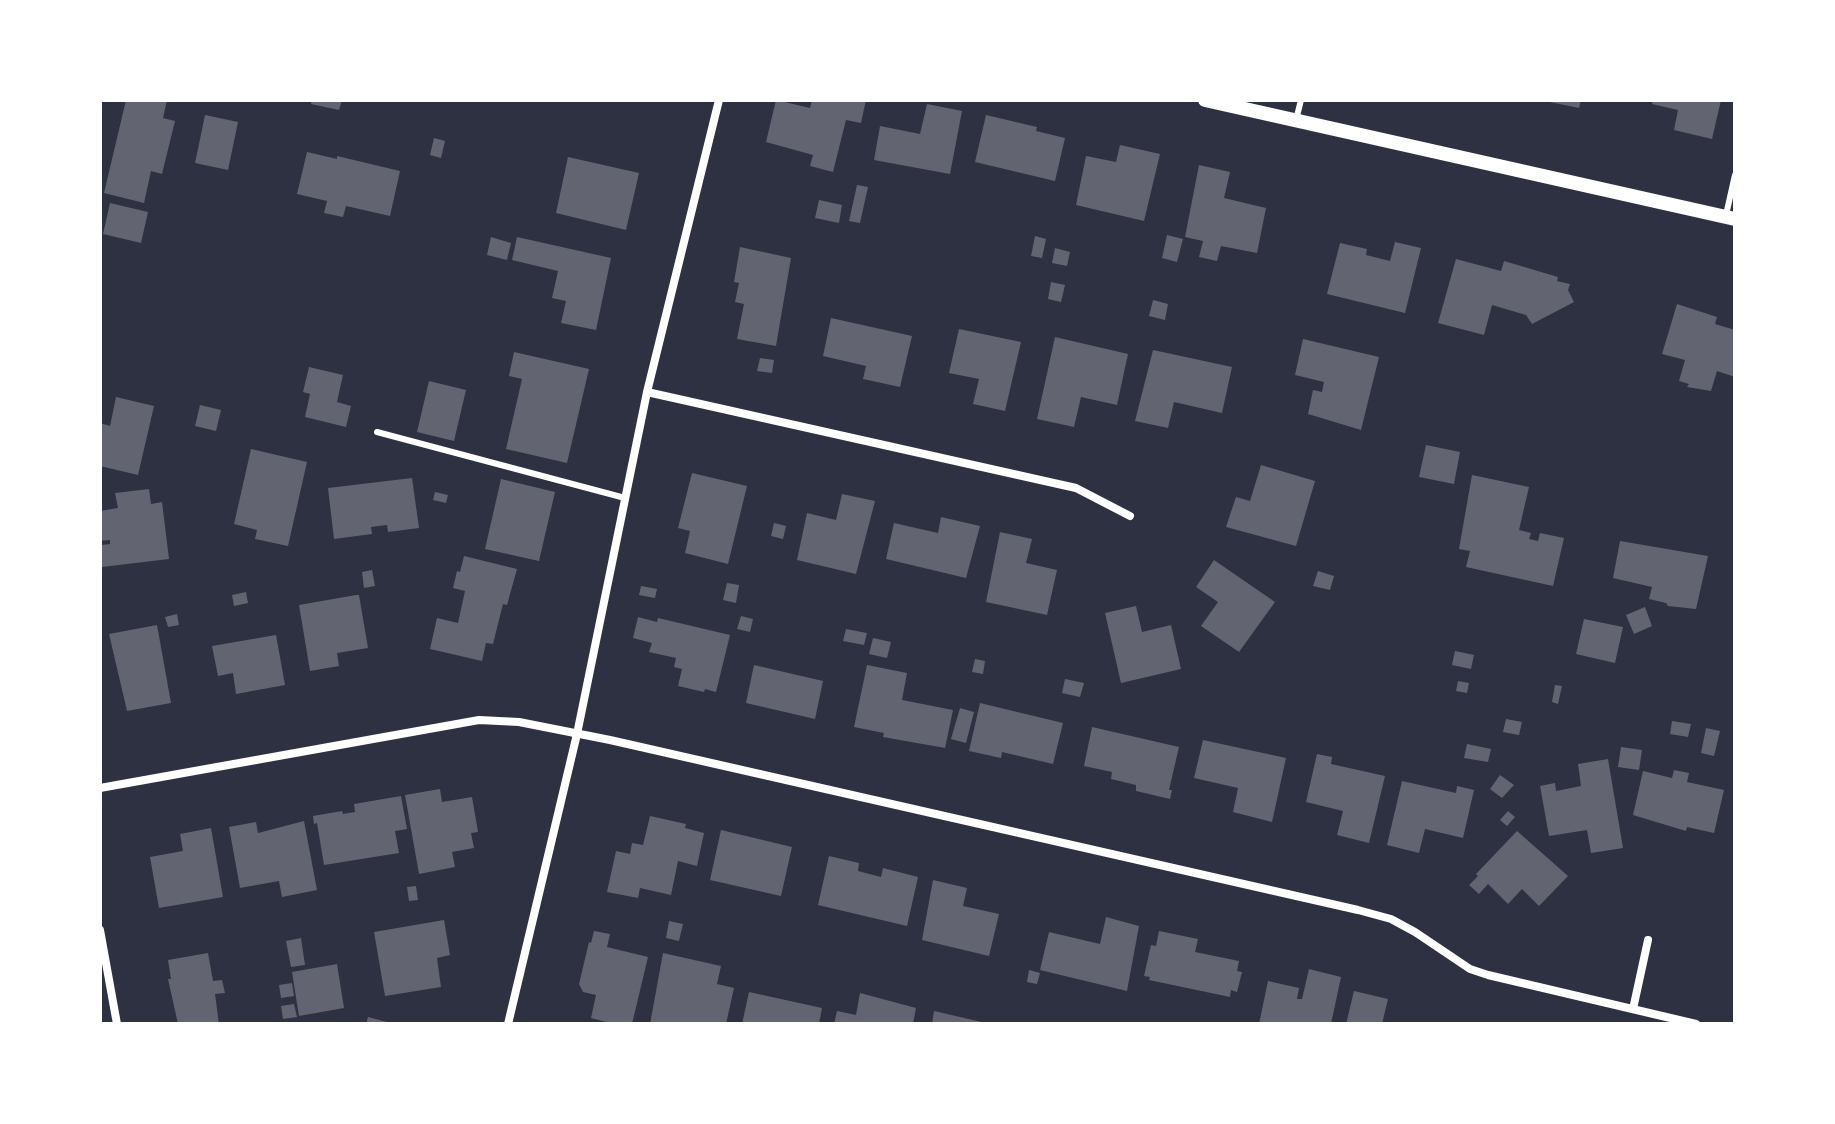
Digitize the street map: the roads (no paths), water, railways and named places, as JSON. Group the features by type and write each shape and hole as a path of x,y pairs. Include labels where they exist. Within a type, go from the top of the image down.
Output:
{"street":[{"path":"508,1024 577,734 647,392 719,100"},
{"path":"1205,100 1730,218"},
{"path":"647,392 1076,488 1130,516"},
{"path":"100,788 479,720 519,722 1358,910 1391,919 1470,969 1532,987 1696,1024"},
{"path":"100,930 117,1024"},
{"path":"1633,1009 1648,940"}],"lane":[{"path":"1296,120 1301,100"},
{"path":"1730,218 1735,175"},
{"path":"377,432 625,498"}]}
